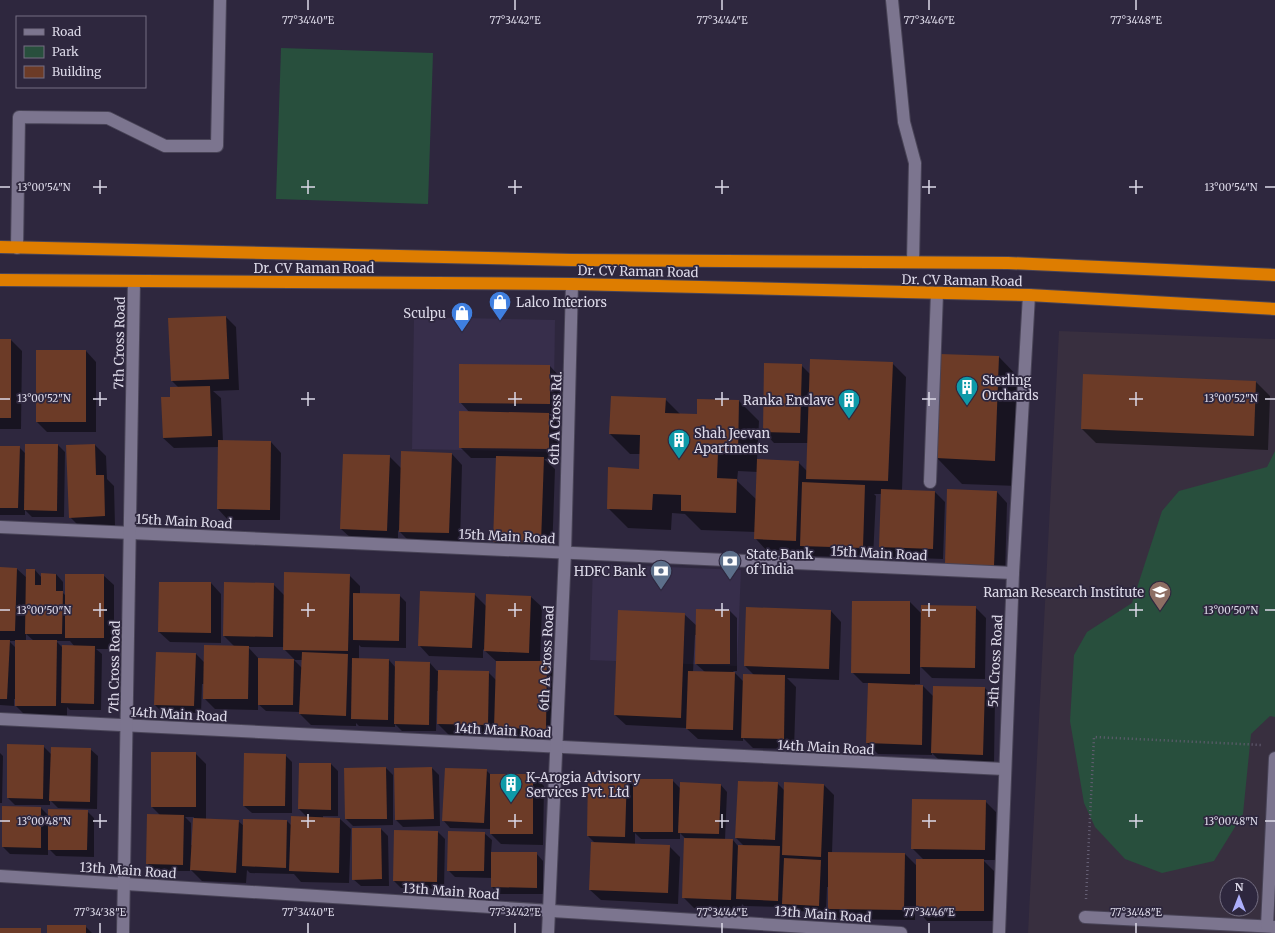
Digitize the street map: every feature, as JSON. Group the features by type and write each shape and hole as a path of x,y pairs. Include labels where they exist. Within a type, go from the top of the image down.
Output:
{"highway":[{"name":"Dr. CV Raman Road","path":"0,247 572,260 1008,263 1275,275"},
{"name":"Dr. CV Raman Road","path":"0,280 572,284 1029,295 1275,309"}],"street":[{"path":"17,248 19,117 108,118 166,146 217,146 220,0"},
{"path":"892,0 904,122 915,163 913,262"},
{"name":"7th Cross Road","path":"123,933 134,281"},
{"name":"6th A Cross Rd.","path":"565,553 572,284"},
{"path":"930,482 936,293"},
{"name":"5th Cross Road","path":"999,933 1004,769 1013,573 1029,295"},
{"name":"15th Main Road","path":"0,527 1013,573"},
{"name":"6th A Cross Road","path":"548,933 565,553"},
{"name":"14th Main Road","path":"0,719 1004,769"},
{"path":"1085,917 1271,926 1275,758"},
{"name":"13th Main Road","path":"0,876 901,933"}],"path":[{"path":"1085,917 1094,737 1267,745"}],"shaded area":[{"path":"414,317 555,320 553,452 412,449"},
{"name":"Raman Research Institute","path":"1059,331 1275,339 1275,933 1028,933"},
{"path":"593,564 741,570 737,666 590,660"}],"green space":[{"path":"281,48 433,53 428,204 276,199"},
{"path":"1275,451 1275,717 1270,716 1251,734 1243,814 1214,861 1162,873 1125,859 1095,827 1084,803 1070,721 1074,655 1087,632 1132,603 1162,511 1179,491 1267,467"}],"building":[{"path":"226,316 229,379 171,381 168,318"},
{"path":"0,339 11,339 11,418 0,418"},
{"path":"36,350 86,350 86,422 36,422"},
{"name":"Sterling Orchards","path":"940,354 999,356 995,461 936,458"},
{"name":"Ranka Enclave","path":"810,359 893,362 888,481 806,479"},
{"path":"764,363 802,364 800,433 763,432"},
{"path":"459,364 550,365 550,404 459,403"},
{"path":"1083,374 1256,381 1254,436 1081,429"},
{"path":"210,386 212,436 163,438 161,397 170,397 170,387"},
{"name":"Shah Jeevan Apartments","path":"611,396 666,398 665,413 697,414 697,399 739,400 738,453 718,452 717,478 737,479 736,513 681,511 681,495 653,494 652,510 607,509 608,467 639,469 640,435 609,434"},
{"path":"459,411 549,413 549,449 459,448"},
{"path":"218,440 271,441 270,510 217,509"},
{"path":"25,444 58,444 57,511 24,510"},
{"path":"95,444 96,475 104,475 105,516 69,518 66,445"},
{"path":"0,446 20,446 18,508 0,508"},
{"path":"401,451 452,453 449,533 399,532"},
{"path":"343,454 390,455 387,531 340,529"},
{"path":"496,456 544,457 541,543 493,542"},
{"path":"757,459 799,461 796,541 754,539"},
{"path":"802,482 865,485 863,548 800,546"},
{"path":"881,489 935,491 933,549 879,547"},
{"path":"947,489 997,491 994,566 945,564"},
{"path":"0,567 17,568 15,631 0,631"},
{"path":"26,569 35,569 35,585 41,585 41,573 56,574 56,591 63,591 62,634 25,634"},
{"path":"284,572 350,574 348,651 283,650"},
{"path":"65,574 104,574 104,638 65,638"},
{"path":"159,582 211,582 211,633 158,632"},
{"path":"224,582 274,583 273,637 223,636"},
{"path":"420,591 475,593 472,648 418,646"},
{"path":"353,593 400,594 399,641 353,640"},
{"path":"486,594 531,596 529,653 484,651"},
{"path":"852,601 910,601 910,674 851,673"},
{"path":"921,605 976,606 975,668 920,667"},
{"path":"746,607 831,610 829,669 744,666"},
{"path":"696,609 730,610 730,664 695,664"},
{"path":"618,610 685,613 681,718 614,715"},
{"path":"0,640 10,640 7,699 0,699"},
{"path":"15,640 57,640 56,706 15,706"},
{"path":"62,645 95,646 94,704 61,703"},
{"path":"204,645 249,646 248,699 203,699"},
{"path":"156,652 196,653 194,706 154,705"},
{"path":"302,652 348,654 346,716 299,714"},
{"path":"258,658 294,659 293,705 258,705"},
{"path":"352,658 389,659 388,720 351,719"},
{"path":"395,661 430,662 429,725 394,724"},
{"path":"496,661 547,661 546,729 494,728"},
{"path":"438,670 489,671 488,725 437,724"},
{"path":"688,671 735,672 733,730 686,729"},
{"path":"743,674 785,675 784,739 741,738"},
{"path":"868,683 923,685 922,745 866,743"},
{"path":"933,686 985,687 983,755 931,753"},
{"path":"7,744 44,745 43,799 7,798"},
{"path":"51,747 91,748 90,802 49,801"},
{"path":"151,752 196,752 196,807 151,807"},
{"path":"244,753 286,754 285,806 243,806"},
{"path":"299,763 331,763 331,810 298,809"},
{"path":"386,767 387,819 345,819 344,768"},
{"path":"432,767 434,819 395,820 394,768"},
{"path":"445,768 487,769 484,823 442,821"},
{"path":"588,772 627,774 625,837 587,836"},
{"name":"K-Arogia Advisory Services Pvt. Ltd","path":"490,774 533,774 533,834 490,834"},
{"path":"633,779 673,779 673,832 633,832"},
{"path":"738,781 778,782 775,840 735,838"},
{"path":"680,782 721,784 719,834 678,833"},
{"path":"784,782 824,784 821,857 782,855"},
{"path":"912,799 986,800 985,850 911,849"},
{"path":"2,806 41,807 41,848 2,847"},
{"path":"48,809 88,810 87,850 48,850"},
{"path":"147,814 184,815 183,865 146,864"},
{"path":"291,816 340,818 339,873 289,871"},
{"path":"193,818 239,820 236,873 190,870"},
{"path":"243,819 287,820 286,868 242,866"},
{"path":"352,828 381,828 382,879 352,880"},
{"path":"394,830 438,831 437,882 393,881"},
{"path":"448,831 485,832 484,871 447,871"},
{"path":"684,838 733,839 731,900 682,898"},
{"path":"591,842 670,845 668,893 589,890"},
{"path":"738,845 780,846 778,901 736,899"},
{"path":"491,852 537,852 537,888 491,887"},
{"path":"828,852 905,853 904,910 828,909"},
{"path":"784,858 821,860 819,906 782,904"},
{"path":"916,859 984,859 984,911 916,911"},
{"path":"47,925 86,925 86,933 47,933"},
{"path":"0,928 41,928 41,933 0,933"}],"place":[{"name":"Lalco Interiors","path":"500,322"},
{"name":"Sculpu","path":"462,332"},
{"name":"Sterling Orchards","path":"967,406"},
{"name":"Ranka Enclave","path":"849,420"},
{"name":"Shah Jeevan Apartments","path":"679,460"},
{"name":"State Bank of India","path":"730,580"},
{"name":"HDFC Bank","path":"661,590"},
{"name":"Raman Research Institute","path":"1160,612"},
{"name":"K-Arogia Advisory Services Pvt. Ltd","path":"511,804"}]}
